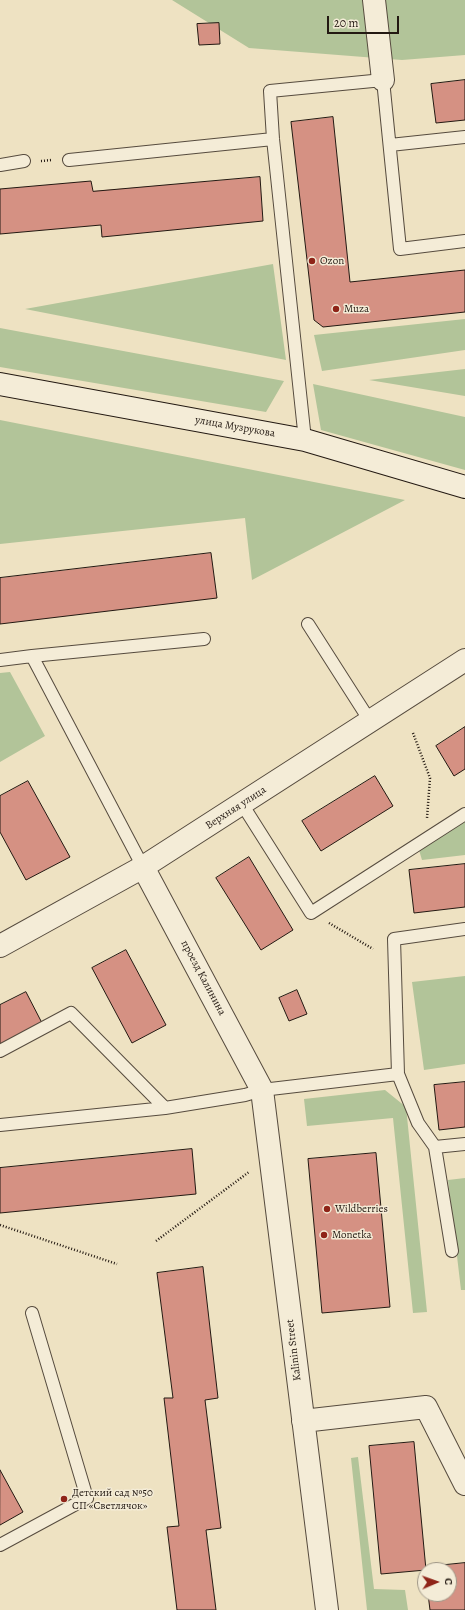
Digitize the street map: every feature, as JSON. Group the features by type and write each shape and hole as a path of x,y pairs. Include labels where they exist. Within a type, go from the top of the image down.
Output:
{"street":[{"path":"374,0 383,80"},
{"name":"улица Музрукова","path":"0,384 305,440 465,487"},
{"name":"Верхняя улица","path":"0,946 143,867 465,660"},
{"name":"проезд Калинина","path":"143,867 262,1090"},
{"name":"Kalinin Street","path":"262,1090 326,1610"},
{"path":"303,1421 426,1407 465,1484"}],"lane":[{"path":"305,440 273,139 270,91 383,80 400,249 465,241"},
{"path":"390,145 465,137"},
{"path":"69,160 273,139"},
{"path":"0,165 24,161"},
{"path":"308,624 370,721"},
{"path":"0,660 204,639"},
{"path":"32,656 143,867"},
{"path":"242,804 311,913 465,814"},
{"path":"452,1251 435,1147 418,1123 398,1074 394,939 465,929"},
{"path":"0,1051 71,1013 165,1108"},
{"path":"0,1125 165,1108 245,1095 262,1090 398,1074"},
{"path":"435,1147 465,1144"},
{"path":"0,1545 87,1498 32,1313"}],"path":[{"path":"24,161 69,160"},
{"path":"413,734 430,778 425,840"},
{"path":"311,913 373,949"},
{"path":"156,1241 254,1168"},
{"path":"0,1225 117,1264"}],"green space":[{"path":"172,0 465,0 465,55 402,60 249,48"},
{"path":"273,264 286,360 25,309"},
{"path":"465,319 465,350 322,371 314,335"},
{"path":"0,328 284,381 266,412 0,367"},
{"path":"465,369 465,396 369,380"},
{"path":"313,384 465,417 465,470 321,430"},
{"path":"0,420 405,500 252,580 245,518 0,544"},
{"path":"10,672 45,736 0,762 0,673"},
{"path":"465,812 465,855 422,860 416,840"},
{"path":"465,976 465,1064 424,1070 412,982"},
{"path":"385,1090 406,1107 427,1312 413,1313 393,1118 307,1126 304,1099"},
{"path":"465,1178 465,1290 461,1290 448,1180"},
{"path":"358,1457 374,1589 405,1590 408,1610 367,1610 351,1458"}],"building":[{"path":"219,23 220,44 199,45 197,24"},
{"path":"465,80 465,120 436,123 431,84"},
{"path":"333,117 350,282 465,270 465,312 323,327 314,320 291,122"},
{"path":"260,177 263,221 102,237 101,225 0,234 0,189 91,181 93,191"},
{"path":"211,553 217,598 0,624 0,578"},
{"path":"465,727 465,769 454,776 436,746"},
{"path":"375,776 393,806 321,851 302,821"},
{"path":"28,781 70,857 26,880 0,832 0,796"},
{"path":"249,857 293,930 261,950 216,878"},
{"path":"465,864 465,907 414,913 409,870"},
{"path":"126,950 166,1025 132,1043 92,968"},
{"path":"297,990 307,1014 289,1021 279,998"},
{"path":"26,992 42,1023 0,1046 0,1005"},
{"path":"465,1082 465,1127 439,1130 434,1085"},
{"path":"192,1149 196,1194 0,1213 0,1168"},
{"path":"376,1153 390,1307 322,1313 308,1159"},
{"path":"203,1267 218,1398 205,1400 221,1528 206,1530 216,1610 177,1610 167,1527 179,1526 164,1398 173,1398 157,1273"},
{"path":"414,1442 425,1562 417,1562 417,1571 381,1574 369,1446"},
{"path":"0,1470 23,1512 0,1525"},
{"path":"465,1563 465,1610 430,1610 429,1602 457,1602 457,1564"}],"place":[{"name":"Ozon","path":"312,261"},
{"name":"Muza","path":"336,309"},
{"name":"Wildberries","path":"327,1209"},
{"name":"Monetka","path":"324,1235"},
{"name":"Детский сад №50 СП «Светлячок»","path":"64,1499"}]}
